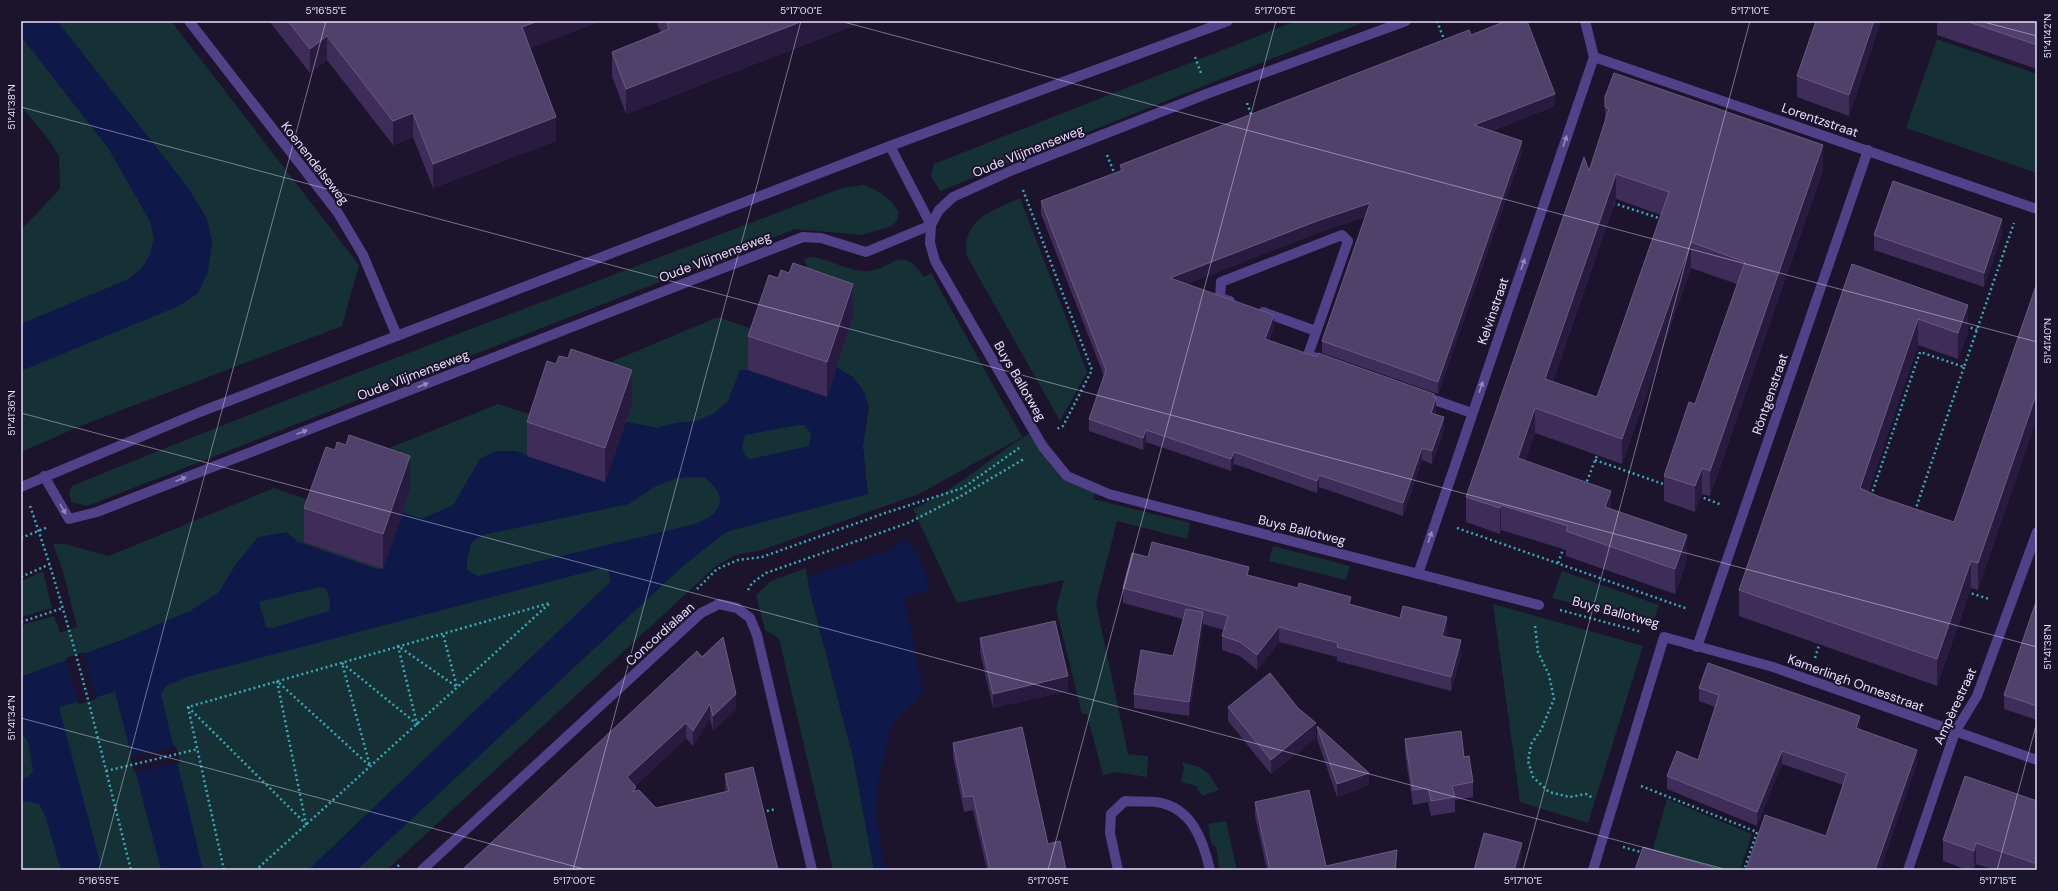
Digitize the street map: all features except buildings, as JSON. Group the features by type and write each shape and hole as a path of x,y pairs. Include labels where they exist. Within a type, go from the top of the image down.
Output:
{"street":[{"name":"Koenendelseweg","path":"189,21 338,213 363,255 397,336"},
{"path":"22,486 200,412 397,336 890,146 1228,21"},
{"name":"Oude Vlijmenseweg","path":"69,519 97,512 803,237 821,238 866,252 931,225 939,210 953,197 1015,169 1238,82 1406,21"},
{"path":"1585,21 1594,57"},
{"name":"Lorentzstraat","path":"1594,57 2037,209"},
{"name":"Kelvinstraat","path":"1418,574 1594,57"},
{"name":"Buys Ballotweg","path":"890,146 931,225 930,243 935,261 1043,447 1067,476 1109,494 1539,605"},
{"name":"Röntgenstraat","path":"1697,647 1868,150"},
{"path":"1316,331 1220,298 1221,282 1342,235 1348,241 1308,355 1328,362"},
{"path":"1414,393 1472,413"},
{"path":"44,476 69,519"},
{"name":"Ampèrestraat","path":"1908,870 1955,732 1977,696 2037,532"},
{"name":"Concordialaan","path":"422,870 701,613 719,604 737,608"},
{"path":"737,608 750,618 757,635 812,870"},
{"name":"Buys Ballotweg","path":"1593,870 1664,637"},
{"name":"Kamerlingh Onnesstraat","path":"1664,637 1773,667 2037,760"},
{"path":"1118,870 1110,833 1111,814 1125,801 1157,802 1177,810 1193,822 1205,849 1210,870"}],"path":[{"path":"1437,21 1446,43"},
{"path":"1238,82 1253,118"},
{"path":"1099,136 1116,178"},
{"path":"1015,169 1092,370 1063,426 1037,435"},
{"path":"1611,202 1664,219"},
{"path":"1913,515 2021,204"},
{"path":"1963,325 1977,330"},
{"path":"1869,500 1920,352 1964,367"},
{"path":"737,608 752,583 766,573 908,523 962,496 1043,447"},
{"path":"1584,489 1595,460 1602,447"},
{"path":"1595,460 1669,486"},
{"path":"1692,494 1744,512"},
{"path":"21,538 69,519"},
{"name":"Buys Ballotweg","path":"1435,521 1708,616"},
{"path":"38,530 70,630 130,870"},
{"path":"1558,563 1566,541"},
{"path":"21,577 50,564"},
{"path":"1965,591 2010,606"},
{"path":"188,707 550,603 256,870"},
{"path":"1539,605 1535,628 1538,652 1549,675 1554,699 1541,730 1530,744 1528,761 1533,777 1549,792 1570,797 1586,794 1611,811"},
{"name":"Buys Ballotweg","path":"1539,605 1664,637"},
{"path":"21,622 63,608"},
{"path":"443,634 456,687"},
{"path":"1807,680 1823,634"},
{"path":"398,646 456,687"},
{"path":"398,646 417,724"},
{"path":"342,663 417,724"},
{"path":"342,663 370,766"},
{"path":"277,681 370,766"},
{"path":"277,681 306,824"},
{"path":"188,707 224,870"},
{"path":"188,707 306,824"},
{"path":"106,771 198,749"},
{"path":"1622,778 1757,832 1744,870"},
{"path":"758,813 796,804"},
{"path":"1602,841 1648,854"}],"green space":[{"path":"57,21 171,21 359,265 342,326 83,425 21,452 21,371 37,364 212,243 207,219 189,189"},
{"path":"1296,21 1367,21 940,191 931,176 934,164"},
{"path":"21,36 109,149 150,221 154,238 150,255 142,268 127,280 21,324 21,230 60,189 59,156 49,140 21,106"},
{"path":"1937,39 2037,74 2037,173 1906,128"},
{"path":"863,185 884,195 896,208 899,213 897,221 892,226 862,235 795,229 87,506 71,502 69,493 72,486 167,447 842,188"},
{"path":"1020,198 1087,372 1060,421 967,256 966,243 969,233 974,225 989,212"},
{"path":"811,257 818,258 862,271 872,271 894,261 901,260 908,261 915,266 924,277 931,273 1022,437 919,494 762,550 735,555 716,566 387,870 21,870 21,709 135,651 187,612 122,640 21,677 21,628 25,624 54,616 60,633 77,627 63,571 53,544 65,544 109,556 274,488 334,509 350,464 498,404 539,417 527,456 516,451 470,478 459,495 606,506 698,440 713,414 697,421 676,423 657,428 626,422 575,377 718,317 761,332 748,370 740,370 729,400 837,426 868,494 863,446 869,406 853,377 836,367 853,318 812,283 804,259","holes":["399,512 422,519 436,513 375,602 298,542 379,570"]},
{"path":"1037,429 1073,476 1097,488 1093,499 1190,523 1187,539 1117,521 1096,603 1128,754 1148,756 1147,777 1116,772 1103,775 1087,714 1082,714 1056,609 1064,580 957,603 913,509 961,482 1006,449"},
{"path":"1273,546 1350,566 1346,580 1269,561"},
{"path":"806,568 809,589 853,757 874,870 833,870 779,638 765,630 756,595 771,581"},
{"path":"43,571 52,608 21,617 21,581"},
{"path":"1562,571 1659,605 1652,625 1552,598"},
{"path":"1493,604 1643,646 1588,823 1520,802"},
{"path":"1182,763 1196,766 1205,770 1219,790 1202,796 1196,786 1181,782 1184,768"},
{"path":"1667,799 1752,834 1740,870 1712,870 1652,852"},
{"path":"1226,821 1237,870 1220,870 1216,847 1211,843 1208,824"}],"shaded area":[{"path":"21,21 57,21 189,189 207,220 212,243 208,272 198,293 179,306 21,371 21,324 127,280 142,268 150,255 154,238 150,221 109,149 21,36"},
{"path":"836,367 850,376 864,392 867,400 867,409 863,451 868,494 726,532 682,567 357,870 308,870 610,582 608,569 602,568 187,677 166,686 161,694 203,870 161,870 115,692 59,707 102,870 61,870 45,815 39,804 27,801 21,803 21,779 28,777 33,771 28,741 21,734 21,677 122,640 190,611 219,592 236,564 258,537 287,532 298,542 378,570 399,511 422,519 453,505 480,459 495,451 516,451 605,482 626,422 657,428 676,423 697,421 713,414 728,401 740,370 748,370 826,396","holes":["805,425 811,434 809,446 751,459 746,457 742,448 745,435","703,477 713,485 719,494 720,499 717,510 708,518 695,524 478,576 467,570 467,561 471,543 483,535 629,504 654,487 677,478","320,587 326,589 330,605 329,611 272,628 266,627 259,602"]},
{"path":"907,538 911,546 917,550 930,590 904,597 923,689 921,695 892,724 879,777 876,808 884,870 874,870 853,757 808,578 812,575 890,550"}],"pier":[{"path":"84,652 96,699 79,704 66,658"},
{"path":"176,746 180,763 134,772 130,757"}]}
